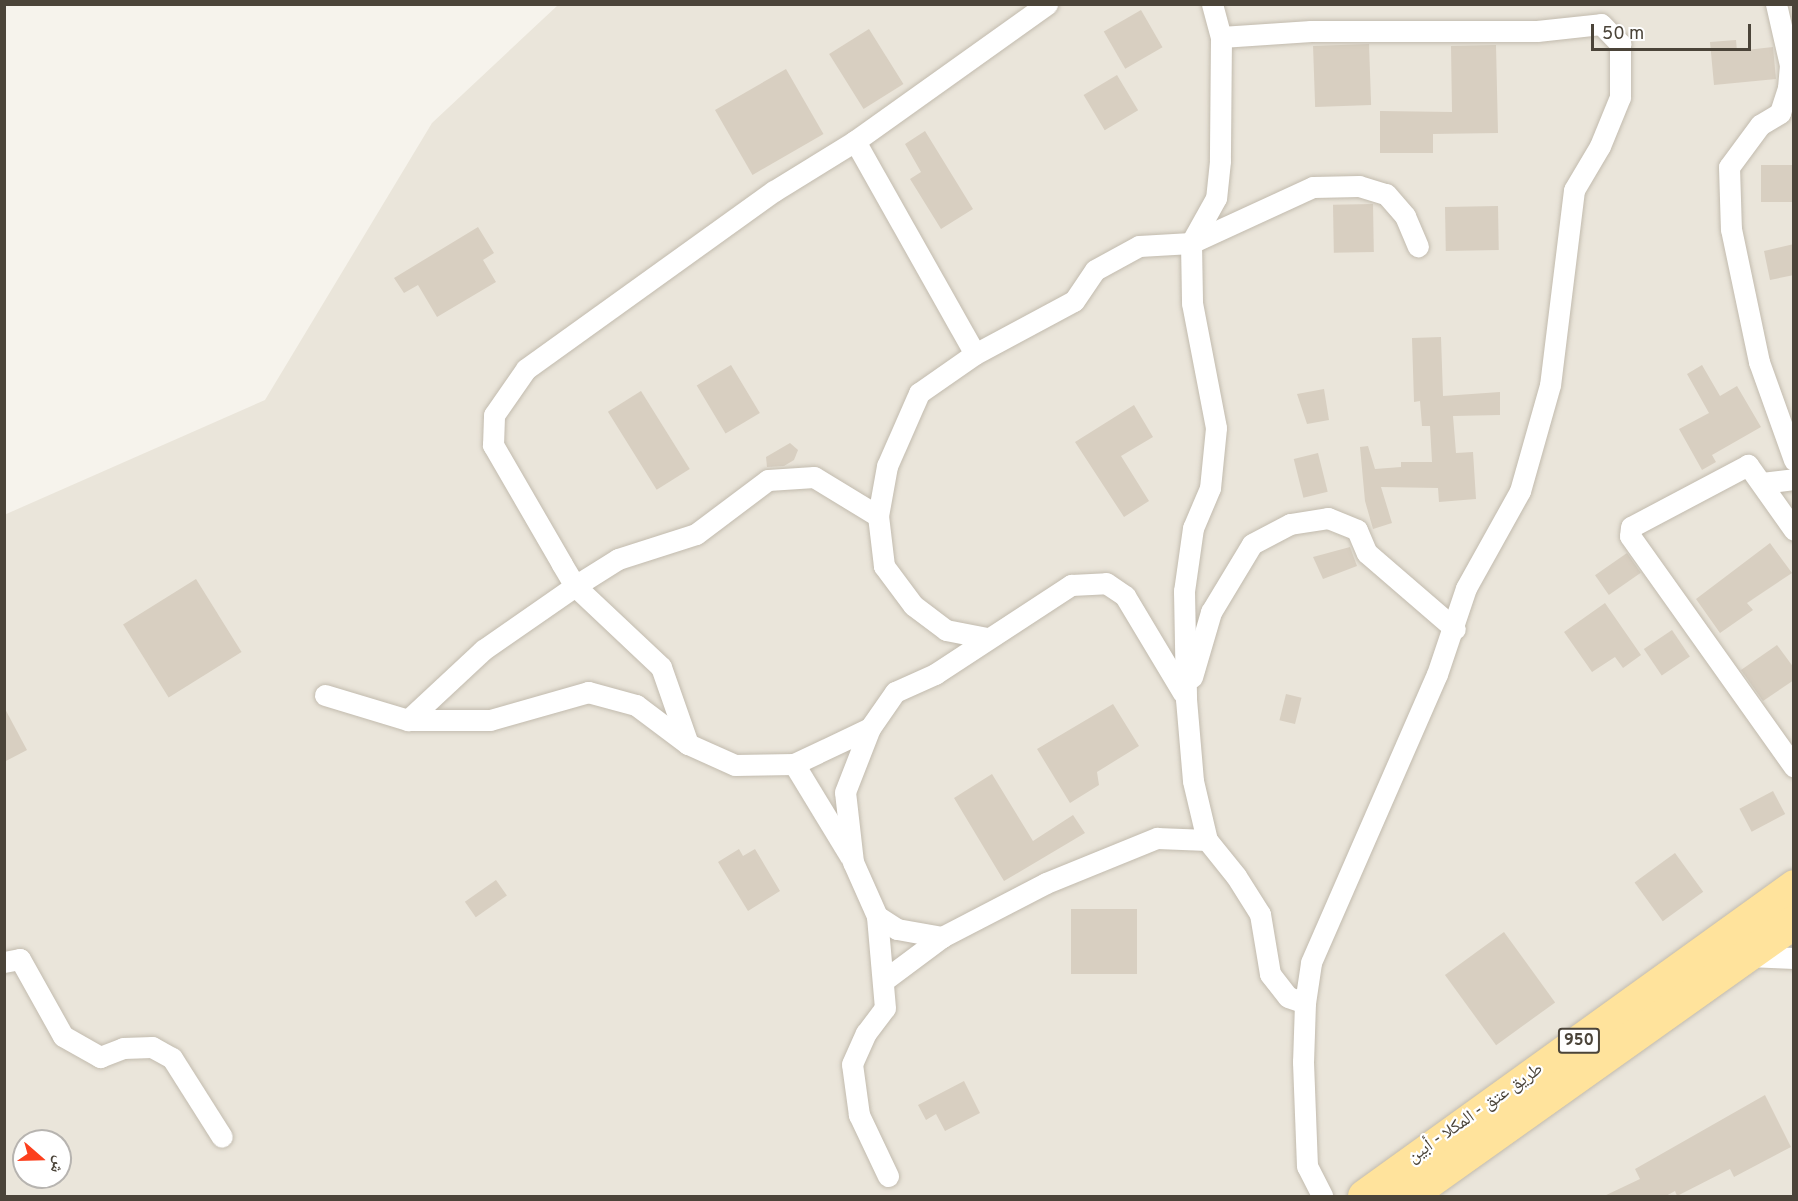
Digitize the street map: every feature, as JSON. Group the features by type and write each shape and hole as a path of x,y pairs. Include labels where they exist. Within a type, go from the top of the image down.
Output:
{"main road":[{"name":"طريق عتق - المكلا - أبين","path":"1364,1197 1794,886"},
{"name":"طريق عتق - المكلا - أبين","path":"1408,1197 1794,922"}],"street":[{"path":"688,744 661,667 576,586 493,446 494,415 526,369 774,191 855,141 1047,4"},
{"path":"1212,4 1221,37 1216,198 1191,243 1192,303 1216,428 1210,488 1193,528 1184,591 1186,699 1193,781 1207,840 1236,876 1260,914 1270,974 1288,997 1305,1003"},
{"path":"1776,4 1790,65 1788,88 1780,113 1760,125 1729,167 1731,229 1759,362 1794,460"},
{"path":"1221,37 1311,31 1537,31 1601,24 1620,44 1620,97 1600,146 1574,190 1550,385 1520,491 1466,588 1455,629 1311,963 1305,1003 1307,1166 1322,1197"},
{"path":"855,141 975,354"},
{"path":"987,638 946,630 913,605 884,566 878,516 887,466 919,393 975,354 1074,301 1095,270 1139,246 1191,243 1313,187 1359,186 1386,194 1405,216 1418,246"},
{"path":"1794,530 1748,465 1631,527 1630,536 1794,767"},
{"path":"408,720 483,650 576,586 618,559 696,534 768,480 814,477 878,516"},
{"path":"1762,483 1794,479"},
{"path":"1186,699 1211,612 1252,544 1290,524 1328,518 1357,530 1367,553 1455,629"},
{"path":"853,862 845,792 870,728 895,692 935,674 1071,585 1106,583 1125,596 1142,618 1186,699"},
{"path":"325,695 408,720 490,720 588,692 636,705 688,744 735,765 794,764 870,728"},
{"path":"794,764 853,862 877,916 885,1008 866,1032 852,1064 859,1115 888,1176"},
{"path":"883,981 942,937 1046,883 1157,838 1207,840"},
{"path":"877,916 897,929 942,937"},
{"path":"1747,956 1794,958"},
{"path":"4,962 20,959 63,1036 100,1057 123,1048 152,1047 172,1058 222,1137"}],"shaded area":[{"path":"558,5 1793,5 1793,1196 5,1196 4,515 265,400 432,123"}],"building":[{"path":"1141,10 1162,47 1125,69 1104,32"},
{"path":"869,29 903,84 864,109 829,54"},
{"path":"1736,40 1737,51 1773,47 1776,79 1714,85 1710,42"},
{"path":"1369,44 1371,105 1315,107 1313,46"},
{"path":"1496,45 1498,133 1433,134 1433,153 1380,153 1380,111 1452,112 1451,46"},
{"path":"786,69 824,134 752,175 715,110"},
{"path":"1117,75 1138,110 1105,130 1084,95"},
{"path":"925,131 973,209 941,229 910,179 921,172 905,144"},
{"path":"1761,165 1794,165 1794,202 1761,202"},
{"path":"1373,204 1374,252 1334,253 1333,205"},
{"path":"1498,206 1499,250 1446,251 1445,207"},
{"path":"478,227 494,253 483,260 496,282 437,317 418,285 404,293 394,278"},
{"path":"1794,244 1794,275 1770,280 1764,251"},
{"path":"1441,337 1443,396 1500,392 1500,415 1453,416 1456,453 1473,452 1476,499 1439,502 1438,488 1381,487 1392,523 1373,529 1365,501 1360,447 1368,446 1375,469 1401,467 1401,462 1432,462 1430,426 1422,426 1420,401 1414,402 1412,338"},
{"path":"731,365 760,413 726,434 697,386"},
{"path":"1702,365 1720,396 1737,386 1761,427 1712,455 1716,462 1702,470 1679,429 1709,413 1687,374"},
{"path":"1324,389 1329,420 1307,424 1297,394"},
{"path":"641,391 690,469 657,490 608,412"},
{"path":"1134,405 1153,437 1121,456 1149,501 1124,517 1075,442"},
{"path":"790,443 798,450 794,460 784,466 767,467 766,457"},
{"path":"1318,453 1328,492 1303,498 1294,459"},
{"path":"1770,543 1792,573 1747,603 1753,610 1720,633 1696,599"},
{"path":"1350,547 1357,566 1323,579 1313,557"},
{"path":"1627,553 1641,573 1609,595 1595,575"},
{"path":"196,579 242,652 169,698 123,625"},
{"path":"1605,603 1641,655 1623,668 1615,657 1592,672 1564,632"},
{"path":"1672,630 1690,657 1662,676 1644,649"},
{"path":"1777,645 1794,668 1794,680 1763,701 1741,670"},
{"path":"1286,694 1302,698 1295,724 1279,720"},
{"path":"1113,704 1139,746 1097,772 1099,785 1070,803 1037,749"},
{"path":"4,707 27,750 4,762"},
{"path":"992,774 1033,841 1073,815 1085,833 1004,881 954,798"},
{"path":"1773,791 1785,814 1752,832 1739,809"},
{"path":"739,849 743,856 755,849 780,891 748,911 718,862"},
{"path":"1675,853 1703,892 1663,921 1635,882"},
{"path":"496,880 507,896 476,917 465,902"},
{"path":"1071,909 1137,909 1137,974 1071,974"},
{"path":"1504,932 1555,1002 1496,1045 1445,975"},
{"path":"964,1081 980,1113 945,1131 936,1114 926,1120 918,1105"},
{"path":"1765,1095 1791,1147 1734,1177 1730,1169 1677,1196 1675,1191 1664,1197 1602,1197 1640,1179 1635,1169"}]}
